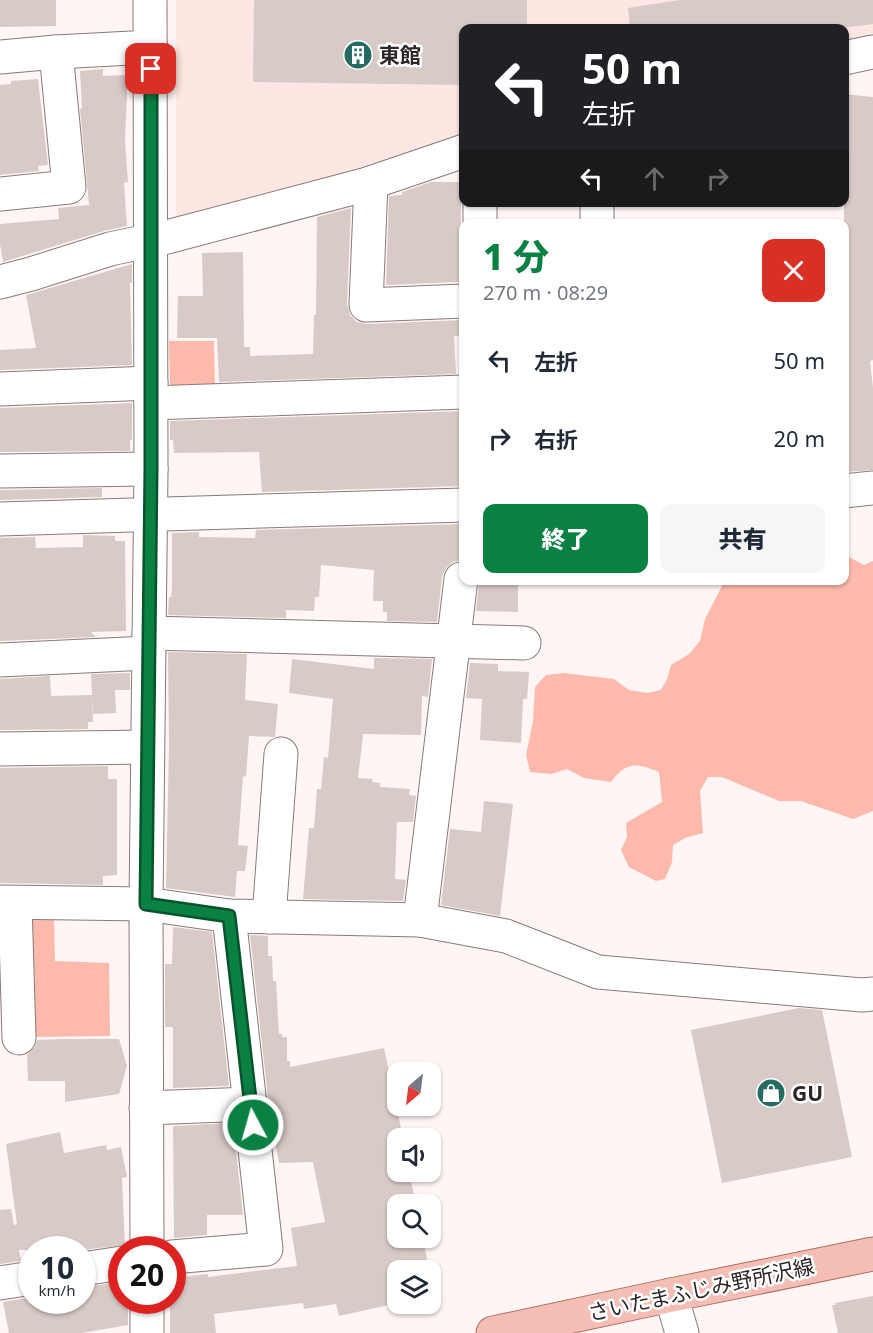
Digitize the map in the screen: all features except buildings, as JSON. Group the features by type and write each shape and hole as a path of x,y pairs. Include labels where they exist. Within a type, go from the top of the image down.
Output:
{"main road":[{"name":"さいたまふじみ野所沢線","path":"493,1333 873,1254"}],"street":[{"path":"147,1236 146,904 152,240 150,0"},
{"path":"0,57 151,47"},
{"path":"0,194 69,187 56,52"},
{"path":"849,57 873,52"},
{"path":"0,282 110,249 371,183 459,153"},
{"path":"371,183 366,305 459,300"},
{"path":"0,389 151,393 459,392"},
{"path":"0,471 151,469"},
{"path":"849,490 873,488"},
{"path":"0,519 459,505"},
{"path":"420,920 460,585"},
{"path":"0,660 148,643 524,643"},
{"path":"0,749 147,747"},
{"path":"269,917 281,754"},
{"path":"18,1038 8,902 146,904 229,916 420,920 506,936 598,972 862,995 873,994"},
{"path":"186,1256 266,1249 229,916"},
{"path":"146,1108 251,1104"},
{"path":"0,1283 18,1280"},
{"path":"671,1295 682,1333"},
{"path":"147,1314 147,1333"}],"shaded area":[{"path":"176,0 873,0 873,42 849,46 849,24 459,24 459,136 176,225"},
{"path":"169,341 214,341 215,389 177,390 170,384"},
{"path":"849,557 864,565 873,561 873,811 853,819 801,801 779,801 722,777 708,777 700,791 703,833 685,838 673,845 672,862 665,879 656,881 629,867 621,850 627,837 626,823 662,802 659,772 638,766 627,767 611,782 584,778 567,769 551,774 530,772 526,755 533,721 535,687 546,675 564,673 614,679 629,690 647,693 661,690 671,665 689,654 700,641 705,619 722,586 849,585"},
{"path":"26,915 54,915 55,961 109,963 110,1036 26,1037"}],"place":[{"name":"東館","path":"358,55"},
{"name":"GU","path":"771,1093"}],"route":[{"path":"151,69 151,469 146,904 229,916 253,1125"}]}
